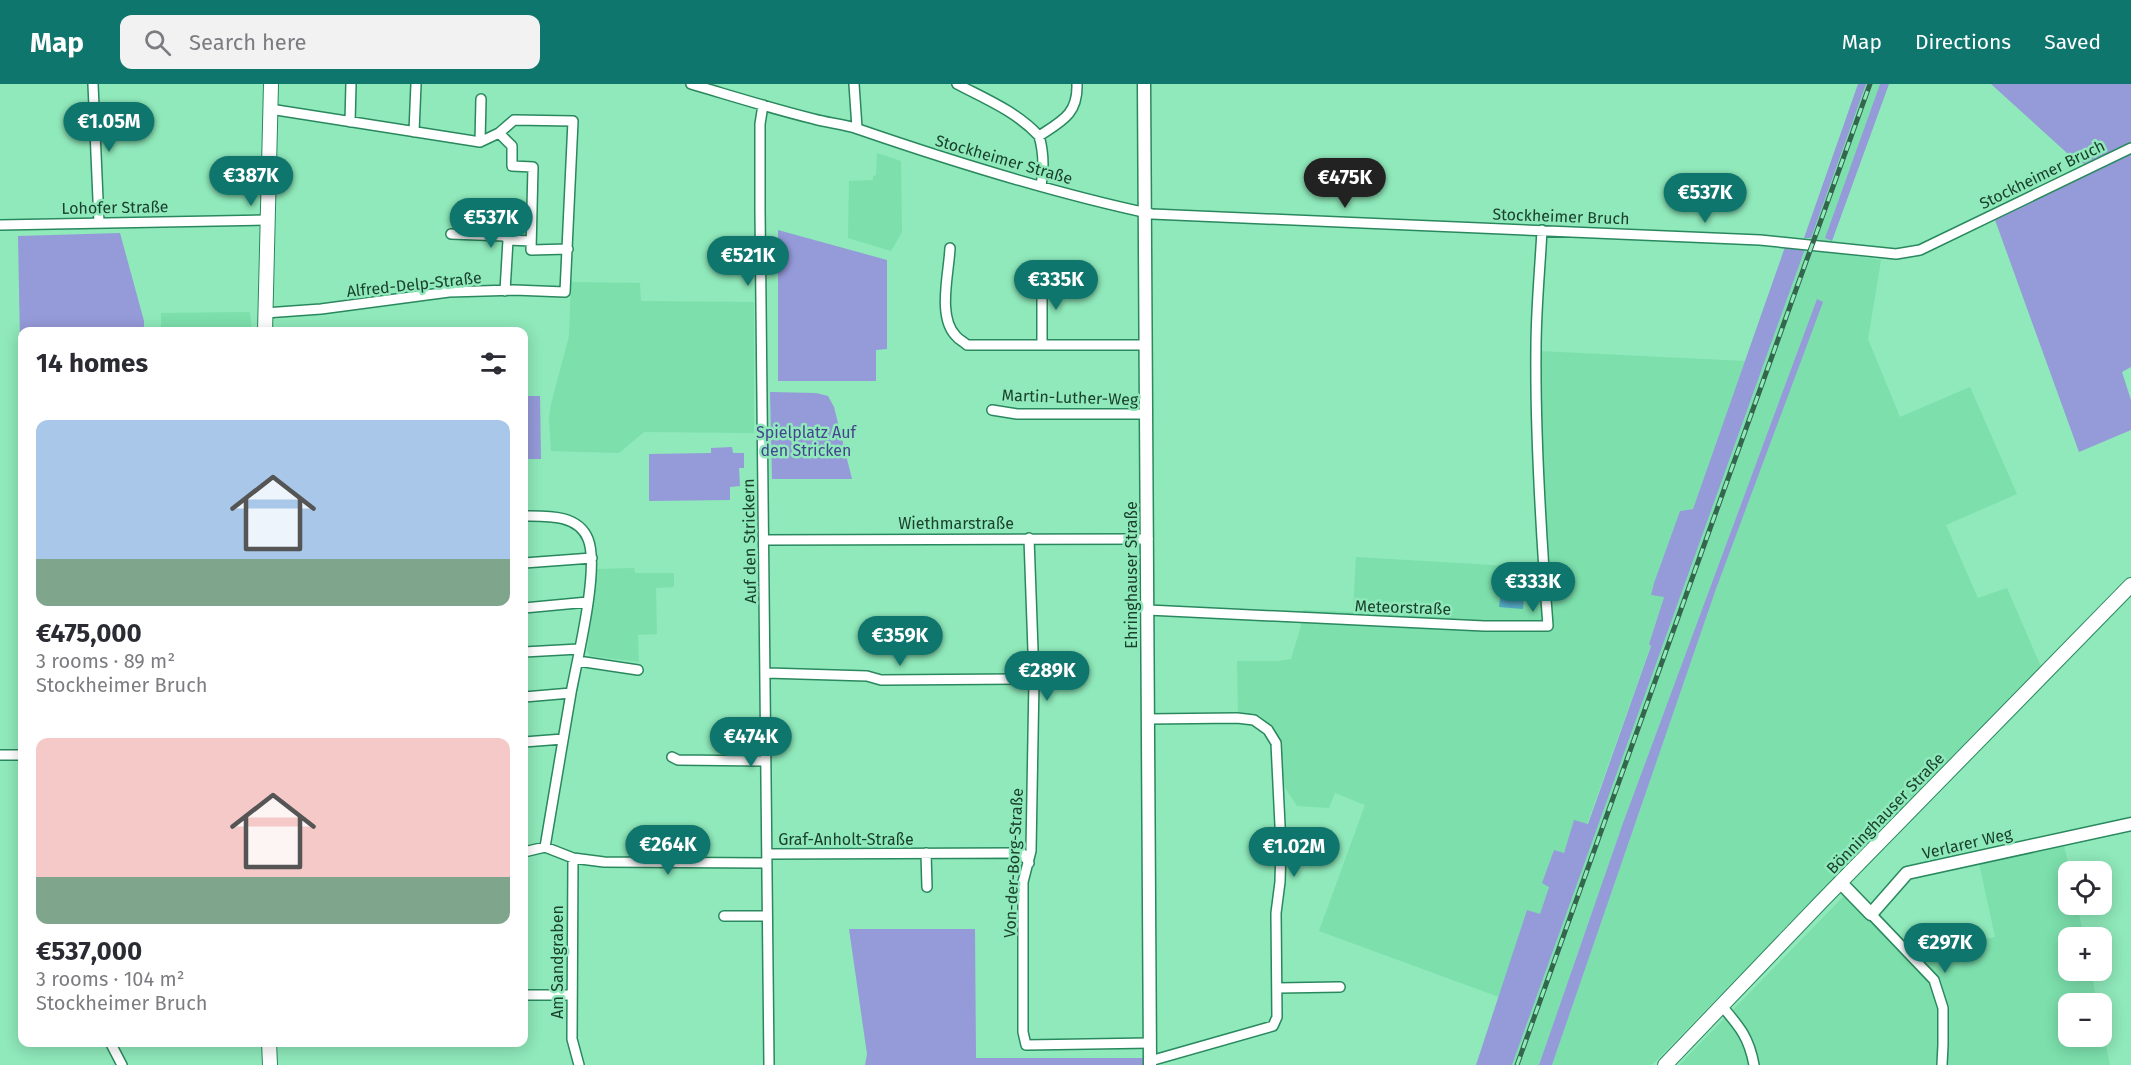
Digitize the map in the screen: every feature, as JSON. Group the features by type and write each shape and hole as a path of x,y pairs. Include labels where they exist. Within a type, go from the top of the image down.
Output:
{"main road":[{"path":"265,327 271,84"},
{"name":"Bönninghauser Straße","path":"1665,1065 1840,882 2131,585"},
{"path":"269,1047 270,1065"}],"street":[{"path":"93,84 99,223"},
{"path":"351,84 351,122"},
{"path":"414,132 416,84"},
{"name":"Stockheimer Straße","path":"691,84 814,120 857,128 909,147 1041,186 1128,210 1145,212"},
{"path":"854,84 857,128"},
{"path":"957,84 1009,111 1029,124 1040,136 1044,172 1041,186"},
{"path":"1040,136 1074,109 1078,93 1077,84"},
{"name":"Ehringhauser Straße","path":"1144,84 1150,1063"},
{"path":"480,141 481,99"},
{"name":"Auf den Strickern","path":"763,105 760,124 760,210 770,1065"},
{"path":"270,109 480,141 499,133 514,120 573,121 568,249 531,250 533,167 512,166 512,146 499,133"},
{"name":"Stockheimer Bruch","path":"1145,212 1760,240 1896,254 1913,252 2131,148"},
{"name":"Lohofer Straße","path":"0,225 267,220"},
{"name":"Meteorstraße","path":"1148,610 1484,626 1548,626 1539,507 1536,385 1542,230"},
{"path":"451,234 505,236 508,240 531,241"},
{"path":"505,291 508,240"},
{"name":"Alfred-Delp-Straße","path":"265,313 321,309 449,292 565,292 568,249"},
{"path":"950,249 945,305 949,325 956,336 967,345 1146,345"},
{"path":"1042,277 1042,345"},
{"name":"Martin-Luther-Weg","path":"992,410 1017,414 1146,414"},
{"path":"528,516 554,516 572,522 588,538 591,558 588,602 545,847 528,851"},
{"name":"Von-der-Borg-Straße","path":"1029,538 1034,679 1031,851 1023,882 1023,1032 1026,1045 1150,1042"},
{"name":"Wiethmarstraße","path":"764,540 1148,539"},
{"path":"528,563 591,558"},
{"path":"528,608 588,602"},
{"path":"528,652 579,649"},
{"path":"578,661 638,670"},
{"path":"766,673 867,676 881,680 1034,679"},
{"path":"528,697 571,693"},
{"path":"1148,719 1237,718 1254,720 1268,730 1276,742 1281,846 1276,913 1277,1017 1273,1026 1150,1063"},
{"path":"528,742 563,739"},
{"path":"0,755 18,755"},
{"path":"672,757 765,761"},
{"name":"Verlarer Weg","path":"1871,915 1907,873 2131,824"},
{"name":"Graf-Anholt-Straße","path":"545,847 573,858 604,862 1022,853 1029,863"},
{"name":"Graf-Anholt-Straße","path":"926,854 927,887"},
{"name":"Am Sandgraben","path":"573,858 572,1039 579,1065"},
{"path":"1840,882 1934,980 1943,1008 1942,1065"},
{"path":"724,916 767,916"},
{"path":"1278,988 1340,987"},
{"path":"528,995 571,994"},
{"path":"1721,1005 1744,1032 1749,1042 1754,1065"},
{"path":"113,1047 122,1065"}],"shaded area":[{"path":"1866,84 1880,84 1825,238 1832,241 1830,252 1881,260 1868,339 1900,417 1970,387 2017,494 1946,525 1978,598 2007,588 2041,667 1652,1065 1552,1065 1716,589 1822,303 1817,299 1623,823 1539,1065 1512,1065 1805,249 1811,238"},
{"path":"877,153 901,161 902,232 891,251 848,238 849,181 873,180 873,176 876,175"},
{"path":"571,282 640,283 641,301 754,302 754,433 644,432 619,453 551,451 549,419 569,336"},
{"path":"250,312 252,327 161,327 161,313"},
{"path":"1539,351 1745,361 1693,509 1680,511 1654,583 1651,595 1664,596 1649,644 1651,645 1587,824 1574,821 1564,853 1554,850 1542,883 1549,886 1540,915 1527,910 1499,997 1319,931 1365,805 1335,793 1329,808 1297,806 1282,783 1280,746 1275,731 1259,715 1238,714 1237,661 1291,659 1301,626 1303,610 1353,612 1356,557 1545,568"},
{"path":"634,568 635,573 674,573 674,587 656,588 657,634 638,635 639,662 590,656 587,650 597,569"},
{"path":"1502,583 1525,585 1523,609 1499,607"},
{"path":"2064,845 2068,861 2058,861 2058,915 2079,915 2082,927 2058,927 2058,981 2093,981 2095,993 2058,993 2058,1047 2107,1047 2110,1065 1679,1065 1844,896 1908,956 1995,937 1979,863"}],"green space":[{"path":"1858,84 1866,84 1811,238 1804,238"},
{"path":"1880,84 1889,84 1832,241 1825,238"},
{"path":"1991,84 2131,84 2131,142 2084,164 2075,156 2067,153"},
{"path":"2131,154 2131,367 2122,372 2131,400 2131,430 2079,452 1995,220"},
{"path":"778,230 887,260 887,349 876,350 876,381 778,381"},
{"path":"120,233 144,327 20,327 18,236"},
{"path":"1785,247 1805,249 1512,1065 1476,1065 1527,910 1540,914 1549,887 1542,883 1554,850 1564,853 1574,820 1588,824 1651,646 1649,644 1664,597 1651,595 1654,583 1680,511 1693,509"},
{"path":"1817,299 1823,302 1716,589 1552,1065 1539,1065 1623,823"},
{"name":"Spielplatz Auf den Stricken","path":"770,392 816,393 828,396 834,407 852,479 772,479"},
{"path":"528,396 540,396 541,459 528,459"},
{"path":"732,447 733,453 744,453 744,468 739,468 740,486 730,487 730,500 649,501 649,454 711,453 711,448"},
{"path":"849,929 975,929 976,1058 1143,1058 1143,1065 865,1065 867,1054"}],"railway":[{"path":"1517,1065 1870,84"}]}
